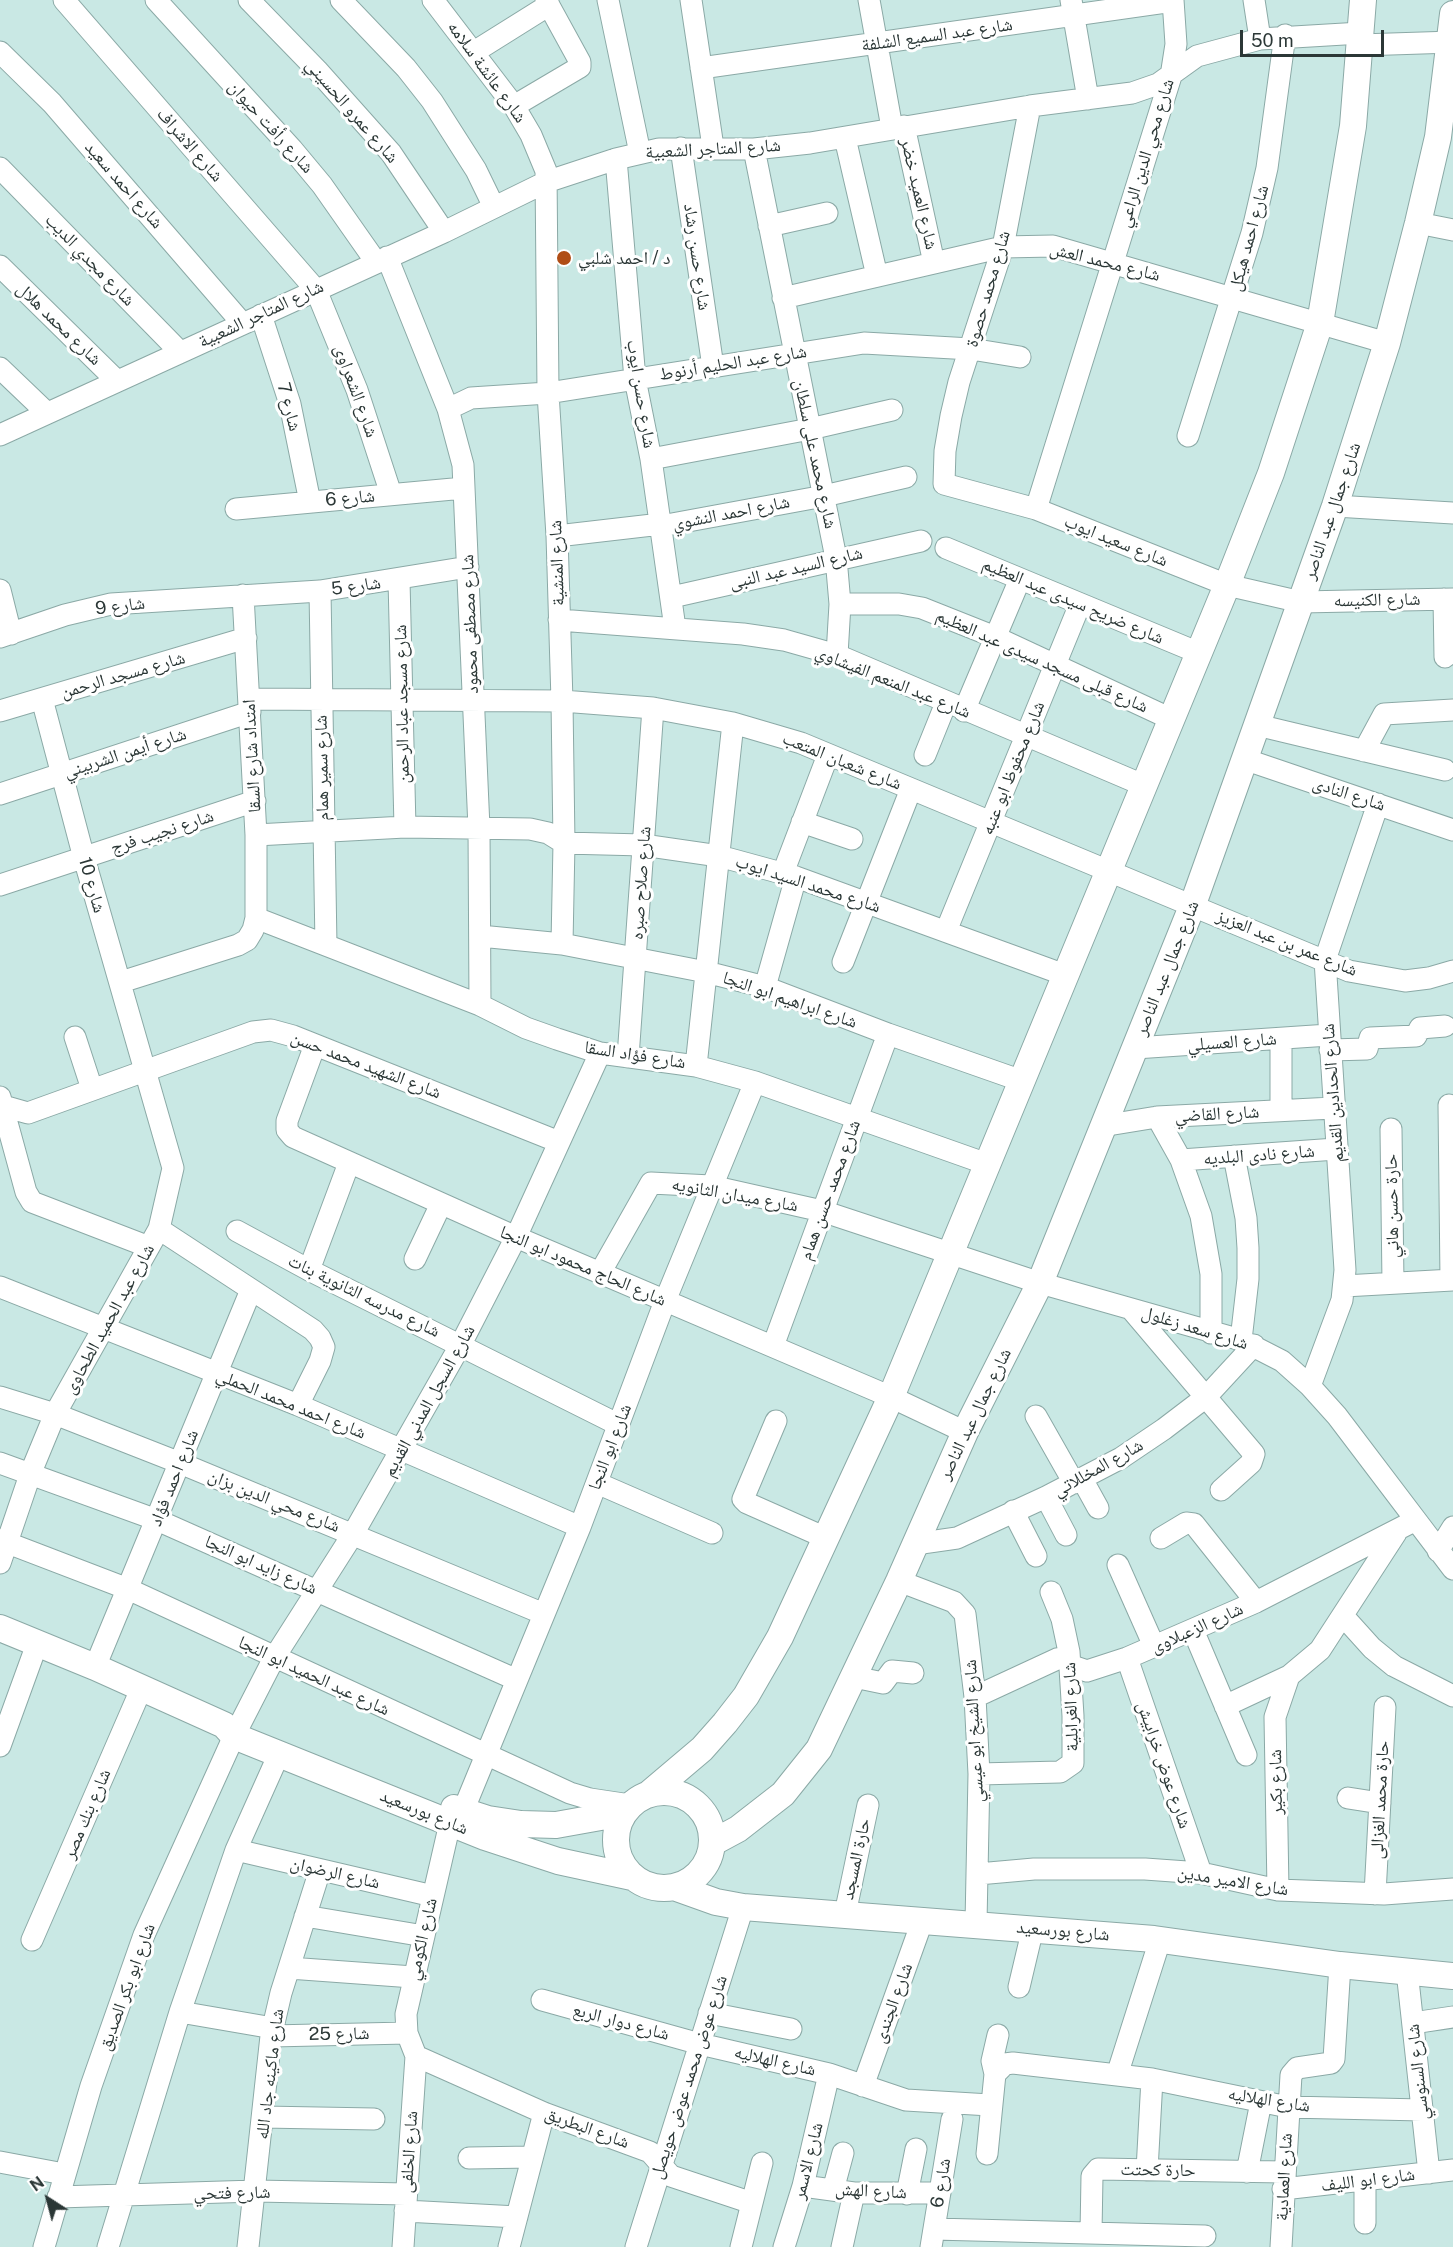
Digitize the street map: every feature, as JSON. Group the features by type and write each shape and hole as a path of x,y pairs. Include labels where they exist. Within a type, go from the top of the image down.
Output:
{"street":[{"name":"شارع الاشراف","path":"64,0 316,290"},
{"name":"شارع رأفت حيوان","path":"156,0 292,149 381,259"},
{"name":"شارع عمرو الحسيني","path":"249,0 317,70 391,153 444,232"},
{"path":"341,0 406,68 432,100 465,152 494,207"},
{"path":"608,0 640,153"},
{"path":"691,0 713,147"},
{"name":"شارع العميد خضر","path":"869,0 877,44 934,262"},
{"path":"1254,0 1260,39"},
{"path":"634,1804 673,1792 694,1802 708,1820 712,1843 710,1855 700,1871 686,1883 674,1887 654,1887 632,1877 619,1858 616,1847 618,1824 634,1804 702,1749 746,1696 780,1637 891,1397 1227,585 1271,473 1320,324 1347,161 1363,0"},
{"name":"شارع عائشة سلامه","path":"437,1 514,106 543,161 546,182"},
{"name":"شارع عبد السميع الشلفة","path":"701,68 877,44 1073,8 1173,1"},
{"name":"شارع محي الدين الراعي","path":"1036,509 1171,76 1176,44 1173,1"},
{"path":"474,52 548,3 580,62 580,67 514,106"},
{"path":"1073,8 1088,99"},
{"name":"شارع جمال عبد الناصر","path":"712,1843 761,1813 802,1772 819,1749 899,1581 965,1432 1040,1283 1193,904 1335,506 1387,343 1418,224 1446,139 1453,14"},
{"name":"شارع المتاجر الشعبية","path":"0,435 444,232 546,182 616,159 640,153 681,148 754,149 845,138 898,127 1146,90 1171,76 1197,56 1260,39 1285,35 1451,42"},
{"name":"شارع احمد هيكل","path":"1188,436 1252,233 1267,168 1278,102 1285,35"},
{"name":"شارع احمد سعيد","path":"0,52 60,112 252,319"},
{"name":"شارع محمد حصوة","path":"944,471 951,416 1003,247 1030,106"},
{"path":"845,138 877,276"},
{"name":"شارع حسن رشاد","path":"681,148 713,367"},
{"name":"شارع محمد على سلطان","path":"754,149 836,558 840,604 837,655"},
{"name":"شارع حسن ايوب","path":"616,159 635,379 651,459 675,628"},
{"name":"شارع مجدي الديب","path":"1,170 180,352"},
{"name":"شارع المنشية","path":"546,182 548,393 557,536 562,701 564,843 562,944"},
{"path":"769,226 827,213"},
{"path":"1418,224 1453,230"},
{"name":"شارع محمد العش","path":"783,298 1003,247 1053,246 1113,261 1387,343"},
{"name":"شارع مصطفى محمود","path":"381,259 448,409 460,449 468,567 479,828 480,1005"},
{"name":"شارع محمد هلال","path":"0,266 117,381"},
{"name":"شارع الشعراوى","path":"316,290 357,390 391,495"},
{"name":"شارع 7","path":"252,319 290,404 310,502"},
{"name":"شارع عبد الحليم أرنوط","path":"448,409 471,398 548,393 864,343 971,349 1020,357"},
{"path":"0,368 47,413"},
{"path":"651,459 810,429 892,410"},
{"name":"شارع سعيد ايوب","path":"944,471 946,486 975,491 1036,509 1227,585 1301,602"},
{"name":"شارع احمد النشوي","path":"557,536 661,525 824,496 906,477"},
{"name":"شارع 6","path":"236,508 464,488"},
{"path":"1335,506 1453,513"},
{"name":"شارع السيد عبد النبى","path":"672,597 836,558 921,541"},
{"name":"شارع ضريح سيدى عبد العظيم","path":"946,548 1199,653"},
{"name":"شارع 5","path":"243,595 320,591 468,567"},
{"path":"925,755 995,637 1020,579"},
{"name":"شارع مسجد عباد الرحمن","path":"399,580 405,827"},
{"path":"0,590 6,635"},
{"name":"شارع سمير همام","path":"320,591 326,945"},
{"name":"شارع 9","path":"6,635 65,615 111,604 243,595"},
{"name":"امتداد شارع السقا","path":"243,595 255,801 256,918"},
{"path":"1445,657 1449,599"},
{"name":"شارع الكنيسه","path":"1301,602 1449,599"},
{"name":"شارع قبلى مسجد سيدى عبد العظيم","path":"840,604 899,604 922,608 995,637 1171,719"},
{"name":"شارع محفوظ ابو عنبه","path":"946,931 1080,604"},
{"name":"شارع عبد المنعم الفيشاوي","path":"559,620 675,628 784,640 837,655 1143,785"},
{"name":"شارع مسجد الرحمن","path":"0,711 246,638"},
{"name":"شارع 10","path":"42,699 84,858 147,1070"},
{"name":"شارع أيمن الشربيني","path":"0,794 250,706 321,699 401,699"},
{"name":"شارع شعبان المتعب","path":"401,699 562,701 653,708 734,723 801,743 1193,904"},
{"name":"شارع صلاح صبره","path":"628,1057 653,708"},
{"path":"1364,751 1384,714 1453,710"},
{"path":"696,1065 734,723"},
{"path":"1257,725 1445,770"},
{"path":"765,987 802,822 828,755"},
{"name":"شارع النادى","path":"1244,759 1453,830"},
{"path":"843,962 911,789"},
{"name":"شارع نجيب فرج","path":"0,885 255,801"},
{"name":"شارع الحدادين القديم","path":"1310,1386 1337,1313 1344,1286 1325,960 1378,804"},
{"path":"802,822 852,839"},
{"name":"شارع محمد السيد ايوب","path":"256,835 405,827 539,830 564,843 643,845 719,856 790,875 1065,975"},
{"name":"شارع عمر بن عبد العزيز","path":"1193,904 1325,960 1367,975 1404,981 1429,978 1453,971"},
{"path":"121,982 238,945 247,940 256,918"},
{"name":"شارع فؤاد السقا","path":"256,918 480,1005 526,1028 600,1053 696,1065 755,1082 987,1164"},
{"name":"شارع ابراهيم ابو النجا","path":"480,936 562,944 706,972 765,987 888,1034 1022,1081"},
{"name":"شارع العسيلي","path":"1134,1048 1281,1039 1367,1049 1370,1038 1416,1036 1420,1028 1445,1026"},
{"name":"شارع الشهيد محمد حسن","path":"1,1102 19,1112 28,1113 253,1032 272,1030 559,1142"},
{"name":"شارع محمد حسن همام","path":"773,1346 888,1034"},
{"path":"75,1037 92,1089"},
{"path":"1281,1039 1281,1110"},
{"name":"شارع الحاج محمود ابو النجا","path":"315,1045 287,1121 287,1130 293,1137 516,1238 773,1346 965,1432"},
{"name":"شارع السجل المدني القديم","path":"233,1728 273,1658 353,1534 461,1344 516,1238 600,1053"},
{"name":"شارع عبد الحميد الطحاوى","path":"0,1563 4,1541 55,1414 154,1238 173,1168 147,1070"},
{"name":"شارع ابو النجا","path":"457,1817 486,1756 580,1527 665,1301 755,1082"},
{"path":"1,1102 26,1192 32,1202 154,1238 251,1290 313,1330 324,1347 320,1361 298,1406"},
{"path":"1344,1286 1452,1280 1449,1105"},
{"name":"شارع القاضي","path":"1102,1126 1157,1117 1333,1107"},
{"path":"1157,1117 1181,1160 1201,1215 1207,1245 1212,1303 1211,1333"},
{"name":"حارة حسن هاني","path":"1391,1129 1393,1283"},
{"name":"شارع نادى البلديه","path":"1181,1160 1336,1149"},
{"path":"1234,1156 1244,1208 1248,1248 1248,1343"},
{"path":"309,1270 349,1162"},
{"name":"شارع ميدان الثانويه","path":"600,1273 648,1187 657,1181 711,1186 822,1211 951,1252"},
{"path":"415,1259 441,1204"},
{"name":"شارع مدرسه الثانوية بنات","path":"237,1231 309,1270 619,1425"},
{"name":"شارع سعد زغلول","path":"951,1252 1040,1283 1248,1343 1282,1361 1310,1386 1336,1416 1406,1526 1438,1551 1453,1569"},
{"name":"شارع احمد محمد الحملي","path":"0,1287 105,1327 217,1375 403,1449 580,1527"},
{"name":"شارع احمد فؤاد","path":"96,1667 251,1290"},
{"path":"1131,1309 1254,1454 1251,1463 1221,1490"},
{"name":"شارع المخللاتي","path":"915,1544 957,1538 1078,1481 1164,1429 1206,1396 1248,1343"},
{"name":"شارع محي الدين بزان","path":"0,1397 55,1414 180,1463 544,1614"},
{"path":"1035,1416 1098,1508"},
{"path":"776,1421 743,1499 747,1503 826,1538"},
{"name":"شارع زايد ابو النجا","path":"0,1463 31,1472 157,1520 517,1680"},
{"path":"597,1483 712,1533"},
{"path":"1046,1497 1066,1535"},
{"path":"1013,1511 1036,1556"},
{"path":"1161,1538 1186,1523 1194,1524 1256,1602"},
{"path":"1225,1706 1289,1676 1320,1650 1406,1526"},
{"name":"شارع الزعبلاوى","path":"975,1697 1057,1659 1064,1658 1087,1671 1127,1658 1256,1602 1406,1526"},
{"path":"1438,1551 1453,1527"},
{"name":"شارع عبد الحميد ابو النجا","path":"4,1541 128,1589 273,1658 570,1793 590,1799 634,1804"},
{"path":"1118,1564 1154,1646"},
{"name":"شارع الشيخ ابو عيسي","path":"899,1581 954,1602 963,1609 975,1697 979,1774 976,1923"},
{"name":"شارع الغرابلية","path":"979,1774 1060,1772 1070,1767 1074,1758 1070,1663 1065,1630 1051,1593"},
{"path":"1344,1617 1372,1648 1394,1666 1453,1696"},
{"name":"شارع بورسعيد","path":"0,1628 96,1667 233,1728 457,1817 549,1859 632,1877"},
{"path":"1193,1630 1246,1755"},
{"path":"0,1746 38,1644"},
{"name":"شارع عوض خرابيش","path":"1127,1658 1201,1873"},
{"path":"854,1677 884,1683 892,1671 913,1673"},
{"name":"شارع بكير","path":"1278,1890 1275,1717 1289,1676"},
{"name":"شارع بنك مصر","path":"32,1940 142,1687"},
{"name":"حارة محمد الغزالى","path":"1375,1894 1385,1707"},
{"name":"شارع بورسعيد","path":"233,1728 279,1754 457,1817 556,1825 634,1804"},
{"name":"شارع ابو بكر الصديق","path":"44,2247 91,2086 144,1935 233,1728"},
{"path":"108,2247 121,2196 180,2012 236,1850 279,1754"},
{"path":"1348,1798 1380,1803"},
{"name":"حارة المسجد","path":"845,1914 868,1805"},
{"name":"شارع الكومي","path":"416,2056 407,2033 406,2014 433,1896 457,1817"},
{"name":"شارع الرضوان","path":"236,1850 433,1896"},
{"name":"شارع الامير مدين","path":"978,1874 1090,1867 1201,1873 1278,1890 1375,1894 1453,1890"},
{"name":"شارع ماكينه جاد الله","path":"248,2247 256,2192 272,2032 289,1968 320,1870"},
{"name":"شارع بورسعيد","path":"674,1887 716,1902 743,1907 976,1923 1160,1940 1340,1965 1453,1976"},
{"name":"شارع عوض محمد عوض حويصل","path":"636,2247 743,1907"},
{"path":"305,1916 423,1936"},
{"name":"شارع الجندى","path":"863,2086 923,1919"},
{"path":"1019,1987 1033,1928"},
{"path":"1117,2075 1160,1940"},
{"name":"شارع العمادية","path":"1281,2247 1292,2071 1331,2063 1334,2059 1340,1965"},
{"path":"289,1968 413,1977"},
{"name":"شارع السنوسي","path":"1407,1971 1429,2173"},
{"name":"شارع دوار الربع","path":"542,2000 700,2044"},
{"name":"شارع 25","path":"180,2012 272,2032 407,2033"},
{"path":"709,2013 791,2029"},
{"path":"1413,2023 1453,2017"},
{"path":"987,2154 990,2105 995,2074 992,2061 998,2035"},
{"name":"شارع الهلاليه","path":"700,2044 829,2074 906,2100 990,2105"},
{"name":"شارع البطريق","path":"416,2056 544,2113 650,2152 671,2176 752,2203"},
{"name":"شارع الخلفى","path":"404,2247 416,2056"},
{"name":"شارع الهلاليه","path":"995,2074 1005,2064 1013,2063 1152,2079 1288,2107 1422,2110"},
{"name":"شارع الاسمر","path":"784,2247 804,2186 829,2074"},
{"path":"1147,2169 1152,2079"},
{"path":"1247,2172 1261,2102"},
{"path":"509,2247 544,2113"},
{"path":"263,2117 374,2119"},
{"name":"شارع 6","path":"933,2238 952,2119"},
{"path":"907,2194 916,2149"},
{"path":"833,2190 843,2152"},
{"path":"469,2158 532,2157"},
{"path":"0,2162 64,2174"},
{"path":"741,2247 762,2163"},
{"name":"حارة كحتت","path":"1091,2233 1094,2172 1100,2169 1247,2172 1284,2181"},
{"name":"شارع ابو الليف","path":"1284,2181 1365,2180 1453,2170"},
{"path":"1365,2180 1365,2223"},
{"name":"شارع الهش","path":"804,2186 854,2193 940,2193"},
{"name":"شارع فتحي","path":"58,2198 256,2192 406,2203 517,2217"},
{"path":"842,2247 854,2193"},
{"path":"933,2238 1005,2239 1091,2233 1158,2241 1205,2236"}],"place":[{"name":"د / احمد شلبي","path":"564,258"}]}
